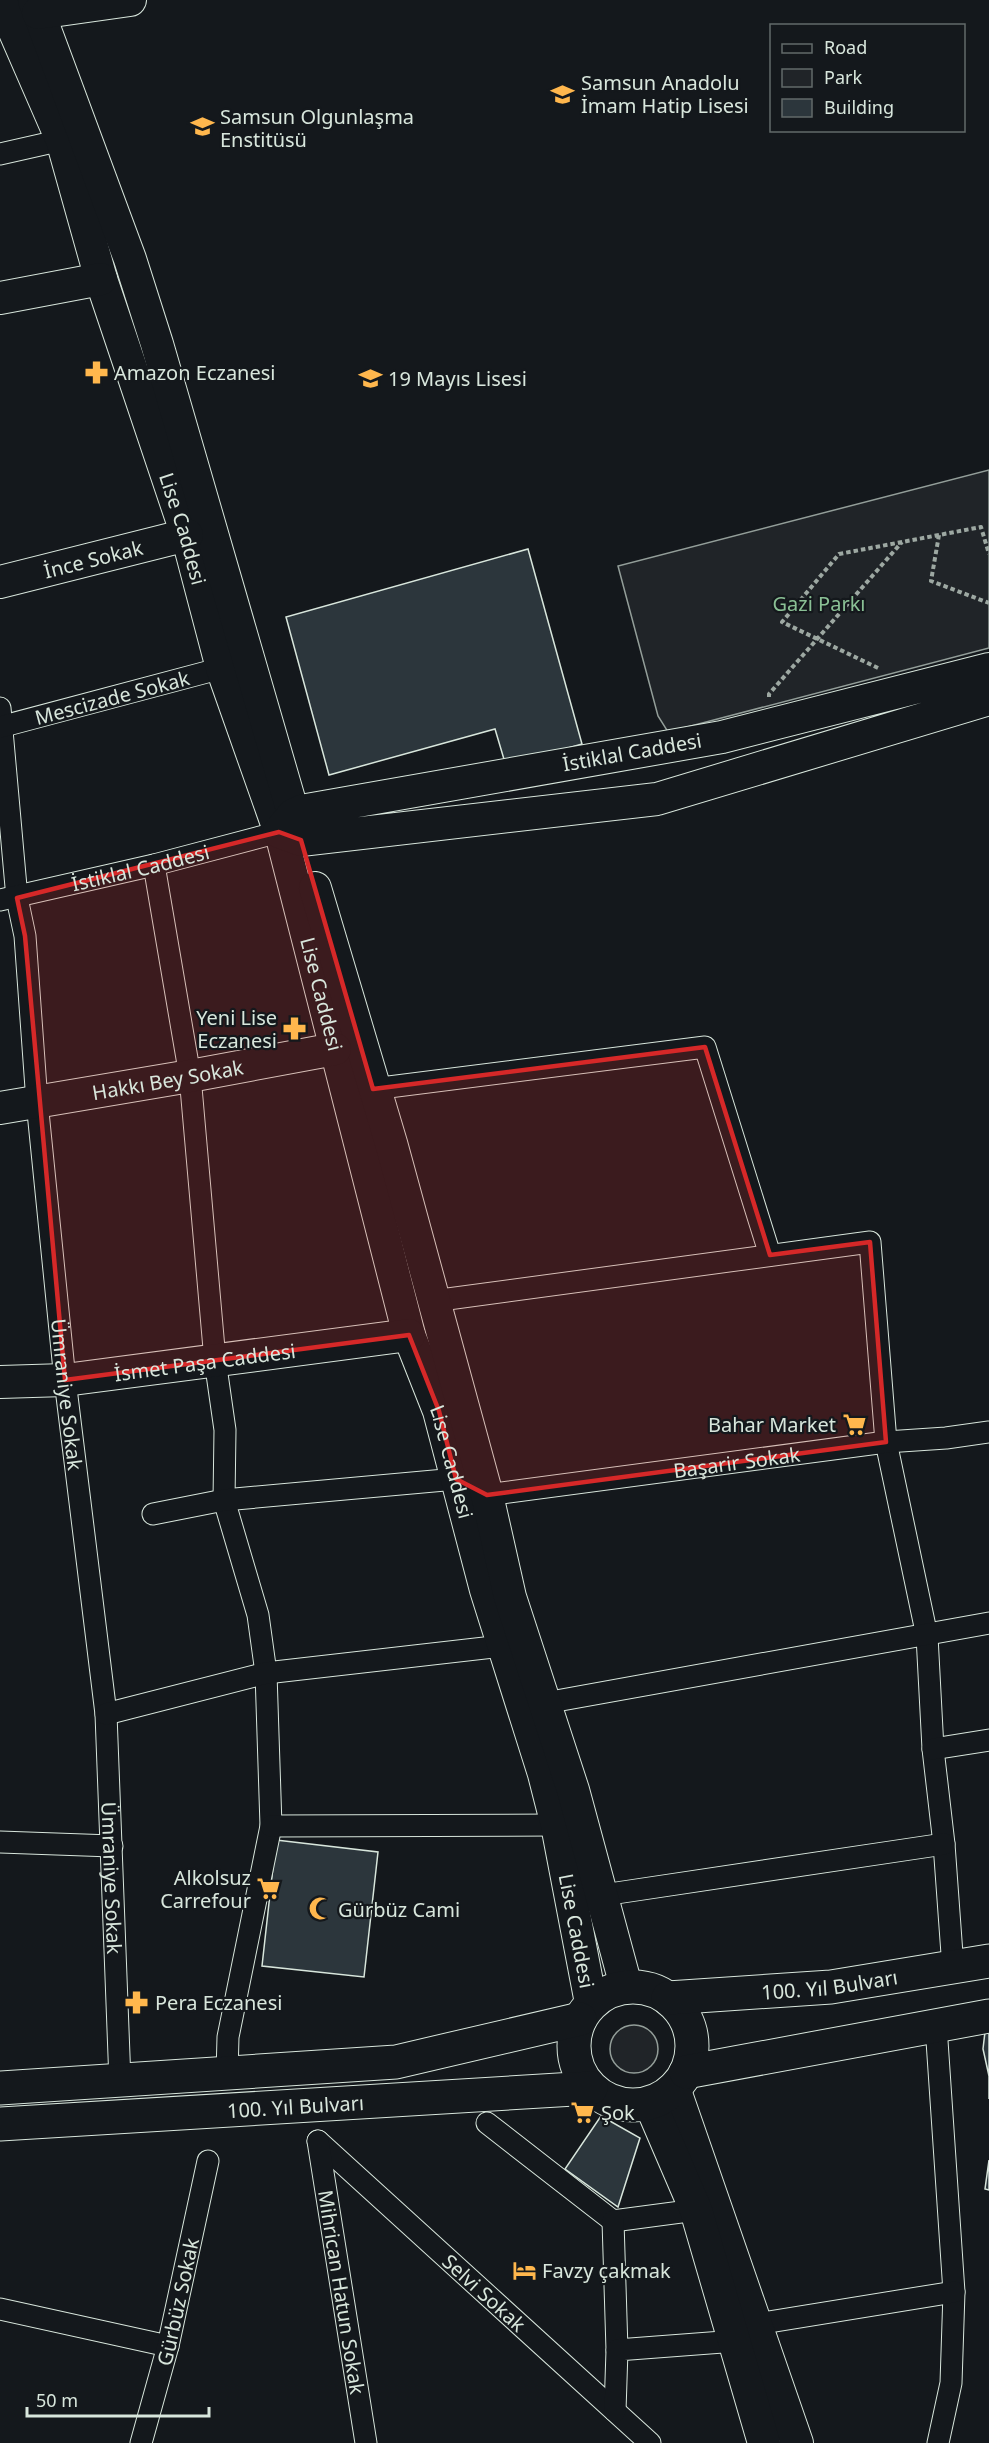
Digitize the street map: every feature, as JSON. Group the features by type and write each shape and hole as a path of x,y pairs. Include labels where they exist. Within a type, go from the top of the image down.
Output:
{"main road":[{"path":"36,7 130,0"},
{"name":"Lise Caddesi","path":"36,7 129,259 157,344 291,829 391,1143 487,1495 510,1597 545,1702 603,1895 626,1986"},
{"name":"Lise Caddesi","path":"2,11 62,140 101,279 187,536 222,668 291,829 335,1049 409,1335 439,1411 502,1646 557,1825 585,2011"},
{"path":"0,298 101,279"},
{"name":"İnce Sokak","path":"0,582 187,536"},
{"name":"İstiklal Caddesi","path":"291,829 302,811 722,737 989,669"},
{"name":"İstiklal Caddesi","path":"291,829 657,799 989,699"},
{"name":"Hakkı Bey Sokak","path":"0,1108 335,1049"},
{"name":"İsmet Paşa Caddesi","path":"0,1382 65,1380 409,1335"},
{"name":"100. Yıl Bulvarı","path":"668,1998 831,1987 989,1961"},
{"path":"670,2088 691,2062 693,2043 689,2024 679,2007 668,1998 645,1987 626,1986 607,1992 585,2011 574,2038 574,2057 581,2076 591,2088 611,2102 630,2106 670,2088 936,2025 989,2016"},
{"name":"100. Yıl Bulvarı","path":"0,2088 120,2082 396,2062 585,2011"},
{"name":"100. Yıl Bulvarı","path":"0,2124 591,2088"},
{"path":"670,2088 696,2210 746,2333 797,2443"},
{"path":"670,2088 746,2333 764,2443"}],"street":[{"path":"0,154 62,140"},
{"name":"Mescizade Sokak","path":"1,721 222,668"},
{"name":"Ümraniye Sokak","path":"1,721 8,899 25,936 37,1102 65,1380 106,1713 120,2082"},
{"name":"İstiklal Caddesi","path":"8,899 154,865 291,829"},
{"path":"154,865 190,1076 215,1359 225,1430 225,1500 258,1615 266,1673 271,1826 228,2037 227,2074"},
{"path":"373,1089 705,1047 770,1255"},
{"path":"433,1301 870,1242 886,1442 927,1636 933,1749 944,1844 952,1968"},
{"name":"Başarir Sokak","path":"487,1495 886,1442 946,1438 989,1432"},
{"path":"153,1514 225,1500 456,1479 487,1495"},
{"path":"545,1702 927,1636 989,1623"},
{"path":"106,1713 266,1673 502,1646"},
{"path":"933,1749 989,1740"},
{"path":"271,1826 557,1825"},
{"path":"0,1842 112,1846"},
{"path":"603,1895 944,1844"},
{"path":"936,2025 954,2292 951,2383 938,2443"},
{"path":"487,2122 613,2221 696,2210"},
{"name":"Selvi Sokak","path":"318,2141 650,2443"},
{"name":"Mihrican Hatun Sokak","path":"318,2141 366,2443"},
{"name":"Gürbüz Sokak","path":"141,2443 168,2346 208,2161"},
{"path":"613,2221 615,2411"},
{"path":"616,2349 746,2333 954,2292"},
{"path":"0,2309 168,2346"}],"path":[{"path":"881,669 817,641 782,622 839,554 981,527 989,554"},
{"path":"939,535 931,581 989,603"},
{"path":"773,724 769,694 903,542"}],"highlighted area":[{"path":"279,832 301,840 373,1089 705,1047 770,1255 870,1242 886,1442 487,1495 456,1479 439,1411 409,1335 65,1380 25,936 17,898"}],"green space":[{"name":"Gazi Parkı","path":"989,470 989,648 668,732 658,716 618,566"},
{"path":"629,2025 639,2025 651,2032 658,2044 658,2054 651,2066 639,2073 629,2073 614,2062 610,2054 610,2044 621,2029"}],"building":[{"path":"528,549 582,744 506,766 495,729 329,775 286,617"},
{"name":"Gürbüz Cami","path":"276,1840 378,1852 364,1977 262,1966"},
{"path":"989,2022 989,2076 983,2049 986,2023"},
{"path":"601,2116 640,2138 618,2207 565,2169"},
{"path":"989,2160 989,2190 985,2189"}],"place":[{"name":"Samsun Anadolu İmam Hatip Lisesi","path":"563,94"},
{"name":"Samsun Olgunlaşma Enstitüsü","path":"202,127"},
{"name":"Amazon Eczanesi","path":"96,372"},
{"name":"19 Mayıs Lisesi","path":"370,378"},
{"name":"Yeni Lise Eczanesi","path":"295,1028"},
{"name":"Bahar Market","path":"854,1424"},
{"name":"Alkolsuz Carrefour","path":"269,1889"},
{"name":"Gürbüz Cami","path":"320,1909"},
{"name":"Pera Eczanesi","path":"137,2002"},
{"name":"Şok","path":"583,2112"},
{"name":"Favzy çakmak","path":"524,2270"}]}
